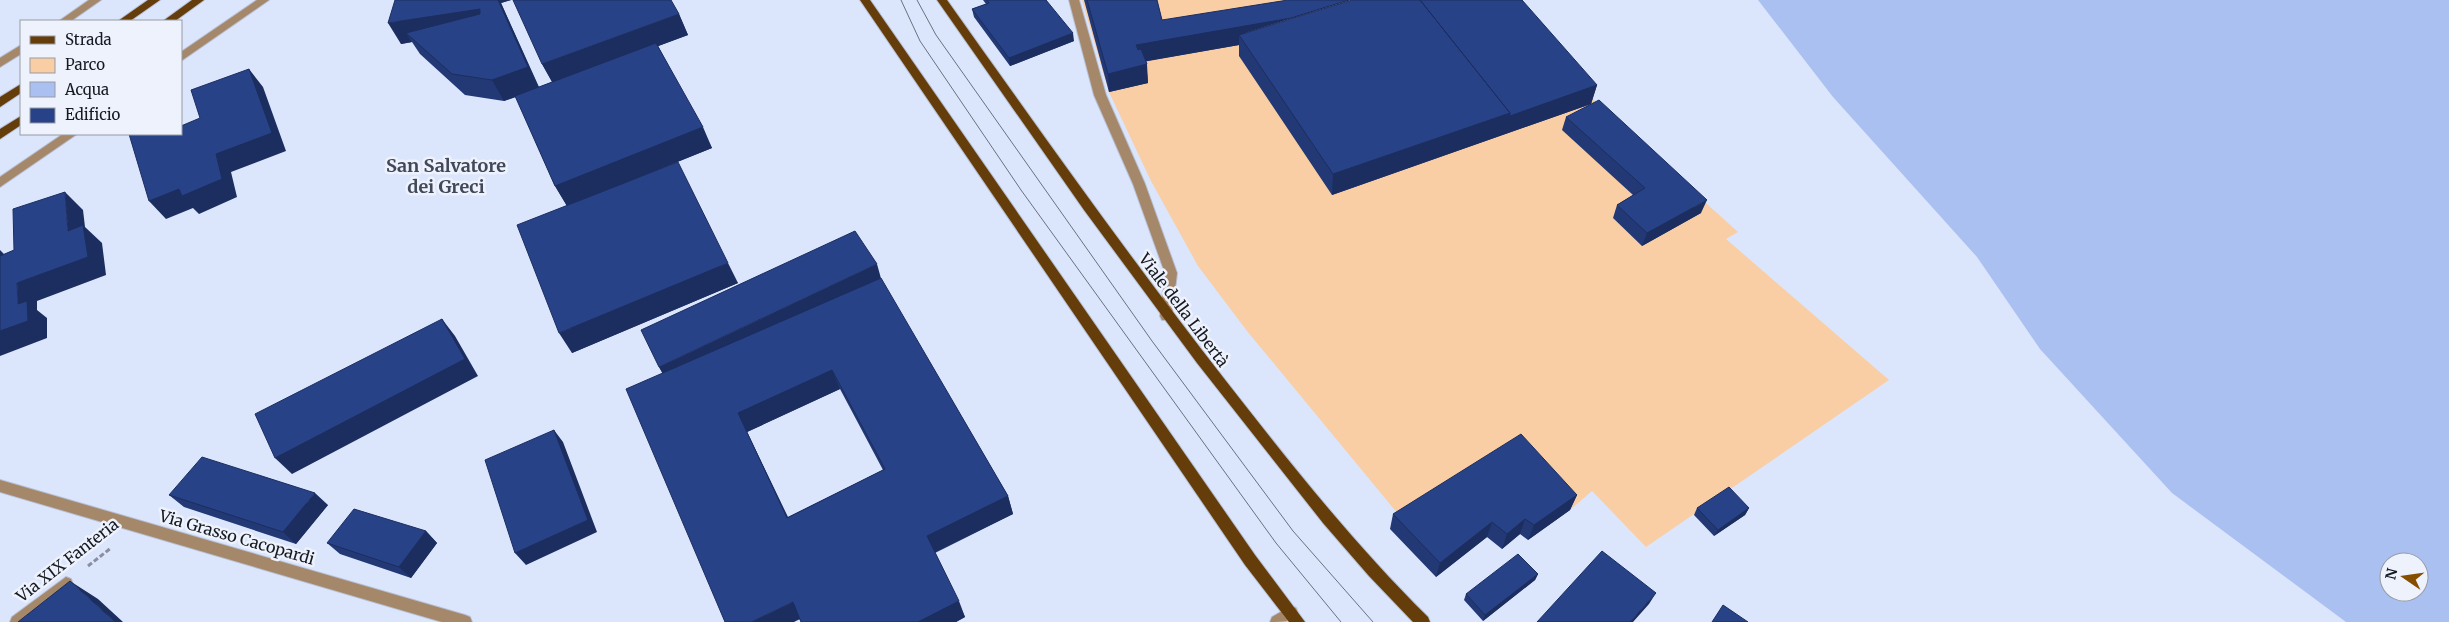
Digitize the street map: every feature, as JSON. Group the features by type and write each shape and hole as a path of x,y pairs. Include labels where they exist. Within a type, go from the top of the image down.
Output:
{"main road":[{"path":"125,20 155,0"},
{"path":"169,20 199,0"},
{"path":"866,0 1250,560 1294,617"},
{"name":"Viale della Libertà","path":"942,0 1166,316 1321,513 1366,564 1423,622"},
{"path":"0,102 20,89"},
{"path":"0,135 20,121"}],"street":[{"path":"66,20 96,0"},
{"path":"182,56 264,0"},
{"path":"1074,0 1100,96 1139,184 1171,273 1166,316"},
{"path":"0,63 20,50"},
{"path":"0,183 70,135"},
{"name":"Via Grasso Cacopardi","path":"0,486 465,622"},
{"name":"Via XIX Fanteria","path":"17,622 66,584"},
{"path":"1277,622 1294,617"}],"path":[{"name":"Via XIX Fanteria","path":"66,584 139,526"}],"green space":[{"path":"1082,0 1502,0 1603,110 1738,232 1726,239 1889,380 1646,547 1592,491 1570,510 1516,450 1403,520 1247,331 1198,266 1151,181 1109,92"}],"water":[{"path":"1758,0 2449,0 2449,622 2346,622 2172,493 2040,349 1977,257 1833,97"}],"building":[{"path":"395,0 498,0 528,67 492,80 452,74 406,33 480,14 480,9 388,23"},
{"path":"513,0 671,0 679,14 542,64"},
{"path":"987,0 1046,0 1073,33 1009,58 972,9 989,3"},
{"path":"1087,0 1157,0 1162,20 1288,0 1349,0 1291,18 1136,45 1138,50 1141,49 1147,64 1108,74"},
{"path":"1352,0 1420,0 1510,113 1333,174 1239,35"},
{"path":"1420,0 1522,0 1597,85 1510,116 1510,113"},
{"path":"656,43 703,127 555,186 515,96"},
{"path":"249,69 272,133 216,154 222,179 182,196 179,189 149,201 129,135 182,135 182,126 200,118 191,90"},
{"path":"1599,100 1707,200 1647,233 1617,205 1645,188 1566,117"},
{"path":"678,162 728,263 559,333 517,225"},
{"path":"65,192 68,231 83,225 88,257 17,283 18,304 27,301 28,321 0,331 0,256 14,250 13,209"},
{"path":"855,231 877,264 659,367 641,330"},
{"path":"881,278 1008,496 927,536 959,601 918,622 801,622 793,602 751,622 725,622 626,389","holes":["832,370 885,469 787,518 738,413"]},
{"path":"442,319 465,359 275,458 255,414"},
{"path":"554,430 588,520 515,553 485,460"},
{"path":"1521,434 1577,495 1534,525 1525,519 1507,534 1492,522 1440,563 1393,514"},
{"path":"202,457 315,493 283,532 169,495"},
{"path":"1729,487 1749,508 1718,530 1697,508"},
{"path":"354,509 426,531 399,567 327,543"},
{"path":"1602,551 1656,593 1630,622 1537,622"},
{"path":"1518,554 1538,574 1485,615 1466,594"},
{"path":"70,581 115,622 18,622"},
{"path":"1723,605 1748,622 1712,622"}],"tram line":[{"path":"901,0 920,41 1021,190 1276,543 1341,622"},
{"path":"917,0 936,35 1152,341 1293,531 1373,622"}],"district":[{"name":"San Salvatore dei Greci","path":"446,176"}]}
